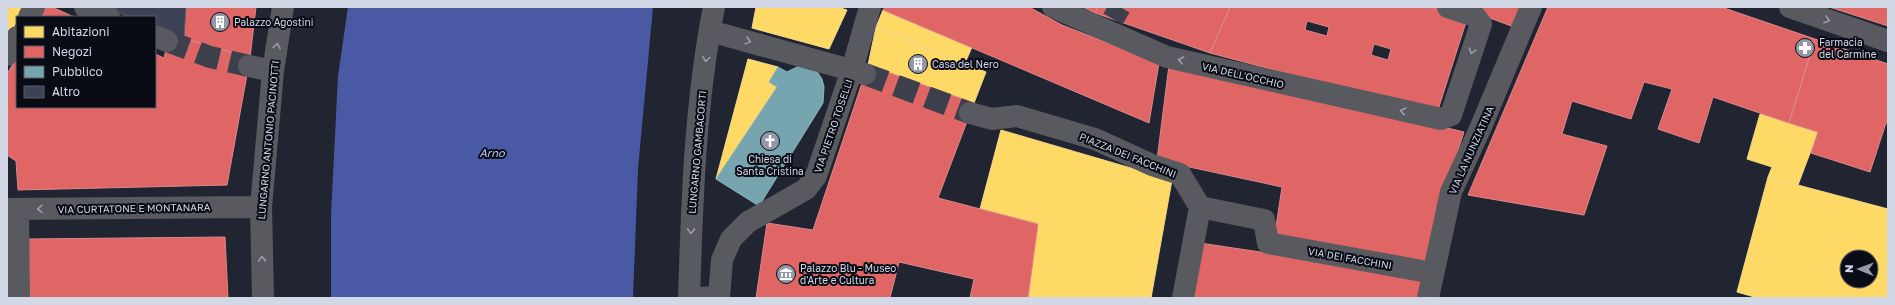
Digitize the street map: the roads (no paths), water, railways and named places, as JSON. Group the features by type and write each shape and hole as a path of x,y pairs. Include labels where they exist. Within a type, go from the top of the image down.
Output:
{"street":[{"path":"30,16 34,7"},
{"path":"85,7 107,16"},
{"name":"LUNGARNO ANTONIO PACINOTTI","path":"264,298 261,207 273,71 283,7"},
{"name":"LUNGARNO GAMBACORTI","path":"689,298 694,174 698,119 714,7"},
{"name":"VIA PIETRO TOSELLI","path":"694,298 719,297 722,260 731,239 748,222 806,189 816,176 858,72 870,7"},
{"name":"VIA DELL'OCCHIO","path":"1053,7 1110,25 1167,57 1441,119 1451,115 1481,24 1475,16 1448,7"},
{"name":"VIA LA NUNZIATINA","path":"1428,298 1432,273 1451,192 1480,129 1531,7"},
{"path":"1790,7 1888,41"},
{"path":"710,30 858,72"},
{"path":"7,55 16,39"},
{"path":"249,66 273,71"},
{"name":"PIAZZA DEI FACCHINI","path":"970,112 992,119 1017,116 1095,139 1152,165 1180,174 1200,207"},
{"name":"VIA CURTATONE E MONTANARA","path":"13,210 261,207"},
{"path":"1183,298 1200,207"},
{"name":"VIA DEI FACCHINI","path":"1200,207 1264,220 1268,243 1432,273"},
{"path":"13,210 19,298"}],"water":[{"name":"Arno","path":"348,7 653,7 638,169 633,298 331,298 331,215 338,76"}],"tunnel":[{"path":"1113,19 1120,7"},
{"path":"167,41 210,57 249,66"},
{"path":"865,74 970,113"}],"place":[{"name":"Palazzo Agostini","path":"220,22"},
{"name":"Farmacia del Carmine","path":"1805,48"},
{"name":"Casa del Nero","path":"918,64"},
{"name":"Chiesa di Santa Cristina","path":"770,141"},
{"name":"Palazzo Blu - Museo d'Arte e Cultura","path":"786,274"}]}
